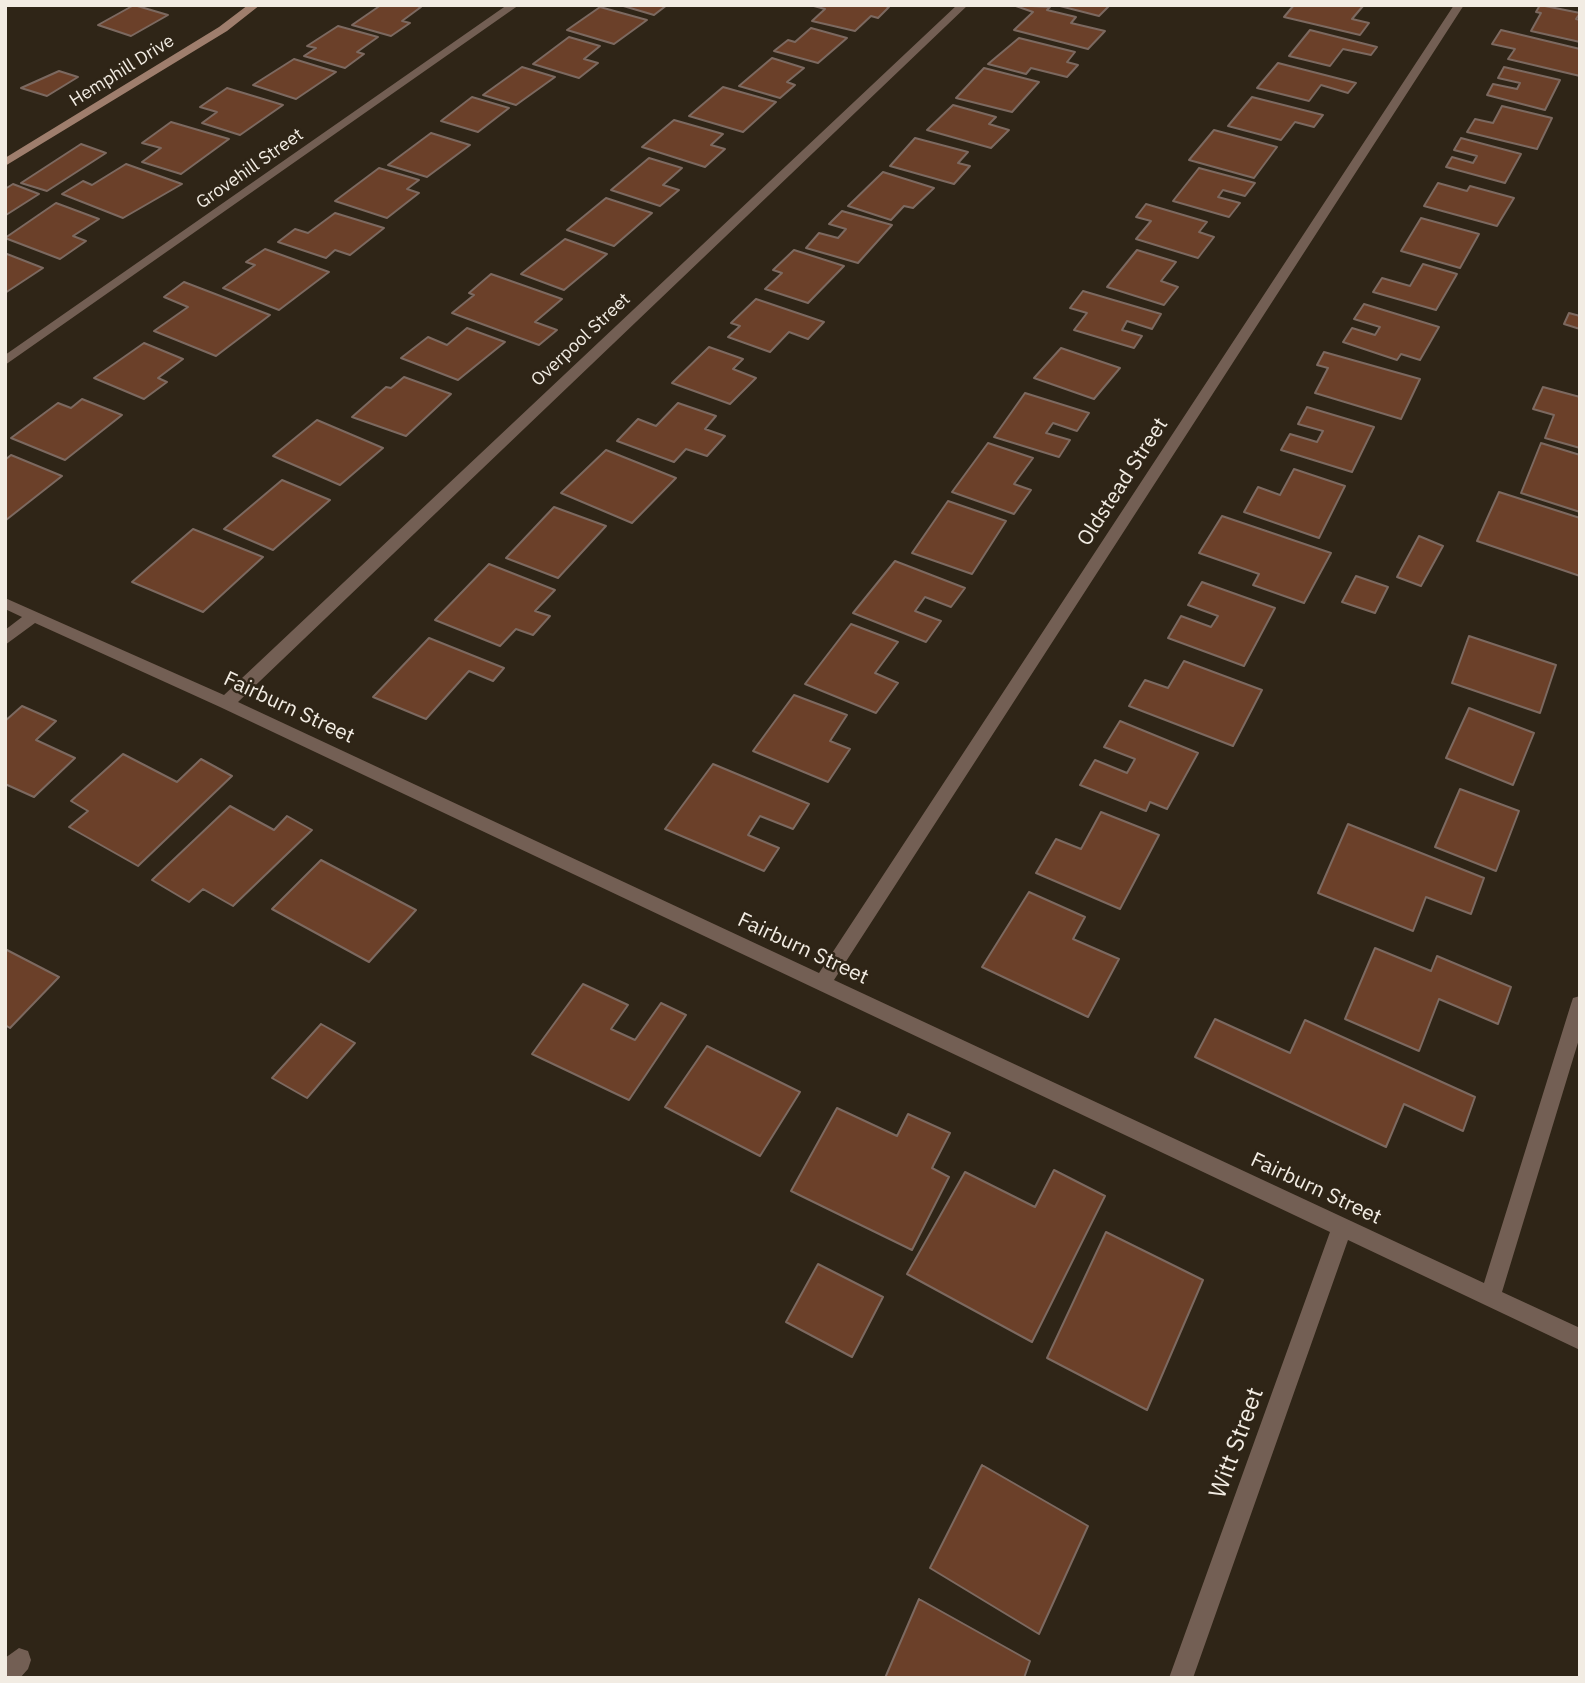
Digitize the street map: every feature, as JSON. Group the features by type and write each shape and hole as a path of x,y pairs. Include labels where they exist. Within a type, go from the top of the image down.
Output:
{"street":[{"name":"Hemphill Drive","path":"5,163 223,29 255,5"},
{"name":"Grovehill Street","path":"5,361 514,5"},
{"name":"Overpool Street","path":"226,704 963,5"},
{"name":"Oldstead Street","path":"822,983 1459,5"},
{"name":"Fairburn Street","path":"5,603 1580,1339"},
{"path":"5,639 33,616"},
{"path":"1490,1297 1580,1004"},
{"name":"Witt Street","path":"1181,1678 1342,1227"}],"building":[{"path":"134,5 168,15 131,36 98,25"},
{"path":"381,5 421,7 402,21 410,23 391,36 352,25"},
{"path":"620,5 667,5 654,15"},
{"path":"810,5 889,7 878,18 871,16 855,31 812,21 825,9"},
{"path":"1013,5 1050,7 1047,10 1076,17 1071,23 1105,31 1088,49 1014,30 1033,12"},
{"path":"1056,5 1110,5 1099,16"},
{"path":"1294,5 1360,5 1363,6 1352,19 1369,23 1360,35 1284,17"},
{"path":"1540,5 1580,13 1576,19 1580,20 1580,42 1531,31 1541,13 1536,12"},
{"path":"600,7 647,20 614,44 567,30"},
{"path":"338,26 378,37 357,52 364,54 345,68 304,56 316,48 307,46"},
{"path":"811,28 847,38 818,63 774,51 788,40 795,42"},
{"path":"1310,30 1377,47 1371,55 1343,49 1330,66 1289,56"},
{"path":"1501,30 1580,49 1580,76 1508,59 1515,49 1492,44"},
{"path":"569,37 600,46 584,59 598,63 579,78 533,64"},
{"path":"1019,38 1075,52 1067,62 1078,65 1067,77 1031,68 1026,74 988,64"},
{"path":"772,58 804,68 787,82 795,85 780,98 739,86"},
{"path":"294,59 336,72 296,99 253,85"},
{"path":"1278,63 1356,83 1348,93 1321,85 1309,101 1257,88"},
{"path":"522,67 555,77 516,105 483,95"},
{"path":"1504,67 1560,80 1545,110 1487,95 1493,84 1517,89 1520,83 1498,78"},
{"path":"984,68 1039,82 1012,112 956,98"},
{"path":"59,71 78,77 47,96 21,88"},
{"path":"723,87 776,102 743,132 689,116"},
{"path":"227,88 283,105 240,135 202,123 217,112 200,107"},
{"path":"472,97 509,108 478,132 441,121"},
{"path":"1252,97 1323,115 1314,127 1295,122 1281,140 1228,126"},
{"path":"953,105 996,117 989,124 1009,130 991,148 927,130"},
{"path":"1502,106 1552,118 1537,149 1467,132 1475,119 1493,123"},
{"path":"674,120 723,134 711,145 725,149 705,167 642,147"},
{"path":"171,122 229,139 181,174 142,162 161,148 142,143"},
{"path":"1214,130 1277,147 1254,178 1189,160"},
{"path":"431,133 470,145 427,177 388,165"},
{"path":"915,138 968,152 958,163 970,166 954,184 890,166"},
{"path":"1461,138 1521,154 1505,183 1446,167 1452,157 1473,163 1477,156 1454,150"},
{"path":"81,144 106,153 47,191 21,183"},
{"path":"649,158 682,168 663,185 679,190 660,206 611,190"},
{"path":"126,164 182,184 123,218 62,194 83,181 92,185"},
{"path":"379,168 419,180 407,189 419,193 387,218 335,201"},
{"path":"1199,168 1255,183 1245,196 1223,190 1218,197 1240,203 1229,217 1173,201"},
{"path":"883,172 934,188 913,208 904,206 891,220 848,206"},
{"path":"1438,183 1467,191 1470,186 1514,198 1497,226 1424,206"},
{"path":"13,184 39,194 6,215 5,189"},
{"path":"606,198 652,213 614,246 567,230"},
{"path":"56,203 99,219 73,236 86,241 60,259 5,238"},
{"path":"1146,204 1207,222 1199,232 1214,237 1198,258 1136,239 1151,221 1136,217"},
{"path":"842,211 892,225 858,263 806,248 819,233 838,238 846,229 829,224"},
{"path":"335,213 384,228 350,255 335,250 326,258 278,242 295,229 308,233"},
{"path":"1421,218 1479,234 1460,268 1401,251"},
{"path":"565,239 607,254 564,290 521,274"},
{"path":"265,249 329,272 279,310 223,288 255,265 246,262"},
{"path":"794,250 844,266 808,303 765,289 782,273 773,270"},
{"path":"1137,250 1176,262 1161,281 1178,287 1164,305 1107,287"},
{"path":"5,255 43,268 5,293"},
{"path":"1423,264 1457,274 1436,310 1373,292 1382,278 1410,286"},
{"path":"491,274 562,299 535,322 557,330 539,345 452,313 474,295 469,293"},
{"path":"184,282 270,315 216,356 154,331 188,307 164,297"},
{"path":"1083,291 1161,314 1152,329 1127,321 1122,330 1142,336 1134,348 1074,330 1087,313 1070,308"},
{"path":"756,299 824,322 808,339 789,332 770,352 728,337 740,326 731,323"},
{"path":"1364,304 1439,327 1420,360 1401,354 1397,360 1343,342 1352,328 1375,335 1380,327 1354,319"},
{"path":"1569,313 1580,316 1580,329 1564,324"},
{"path":"467,328 505,342 458,380 401,358 428,337 447,345"},
{"path":"144,343 183,359 158,378 167,382 144,399 94,378"},
{"path":"709,347 743,359 733,369 756,378 730,404 672,383"},
{"path":"1061,348 1120,368 1094,399 1034,378"},
{"path":"1324,352 1420,379 1401,419 1315,393 1328,368 1317,365"},
{"path":"404,377 451,394 406,436 352,417 386,387 391,388"},
{"path":"1543,387 1580,397 1580,448 1545,438 1554,415 1533,409"},
{"path":"1025,393 1089,413 1077,431 1053,423 1046,433 1070,440 1059,457 994,437"},
{"path":"82,399 122,415 65,460 11,438 58,403 71,408"},
{"path":"678,403 716,416 705,429 725,436 707,456 686,449 674,462 617,441 638,419 656,426"},
{"path":"1307,407 1374,427 1352,472 1281,450 1290,434 1317,442 1323,431 1298,424"},
{"path":"317,420 383,448 340,485 273,456"},
{"path":"988,443 1033,458 1014,484 1031,490 1014,514 952,492"},
{"path":"1541,443 1580,455 1580,512 1521,493"},
{"path":"606,450 676,478 632,523 561,493"},
{"path":"11,455 62,476 6,520 5,460"},
{"path":"1294,469 1345,486 1319,538 1244,512 1258,487 1280,495"},
{"path":"282,480 330,500 273,550 224,529"},
{"path":"1499,492 1580,518 1580,576 1477,541"},
{"path":"948,501 1006,521 972,574 912,553"},
{"path":"554,507 606,526 558,578 506,558"},
{"path":"1222,516 1331,553 1304,603 1253,585 1259,574 1199,553"},
{"path":"193,529 263,557 203,612 132,582"},
{"path":"1419,536 1443,546 1421,586 1397,577"},
{"path":"895,561 965,588 951,607 925,597 915,611 941,621 926,642 853,613"},
{"path":"489,564 555,590 535,611 550,616 533,635 516,629 500,646 435,620"},
{"path":"1356,576 1388,587 1375,613 1342,602"},
{"path":"1202,582 1275,608 1244,666 1168,638 1181,616 1211,627 1218,616 1188,605"},
{"path":"851,624 898,642 875,673 898,683 876,713 805,684"},
{"path":"1469,636 1556,665 1540,713 1452,683"},
{"path":"429,638 504,668 493,681 469,671 426,719 373,697"},
{"path":"1184,661 1262,690 1233,746 1129,706 1145,680 1168,688"},
{"path":"794,695 847,715 830,741 850,749 828,782 753,751"},
{"path":"22,706 56,721 36,740 75,758 34,797 5,784 5,721"},
{"path":"1469,708 1534,733 1513,785 1446,758"},
{"path":"1120,721 1198,753 1167,809 1150,802 1146,811 1080,785 1095,760 1127,773 1135,759 1104,747"},
{"path":"123,754 177,782 201,759 232,776 138,866 69,827 88,811 71,801"},
{"path":"713,764 809,804 793,829 760,816 748,835 779,848 764,871 665,829"},
{"path":"1460,789 1519,811 1496,871 1435,847"},
{"path":"230,806 274,830 287,816 312,830 233,906 203,889 189,902 152,880"},
{"path":"1101,812 1159,835 1120,909 1036,873 1056,839 1081,849"},
{"path":"1348,824 1484,878 1471,914 1426,897 1413,931 1318,893"},
{"path":"321,860 416,910 369,962 272,909"},
{"path":"1029,892 1085,917 1073,939 1119,959 1088,1017 982,967"},
{"path":"1375,948 1431,971 1437,956 1511,987 1498,1024 1439,999 1419,1051 1345,1019"},
{"path":"5,949 59,977 10,1028 5,1025"},
{"path":"583,984 628,1005 611,1029 635,1040 661,1003 686,1015 629,1100 532,1054"},
{"path":"1215,1019 1290,1053 1305,1020 1475,1097 1463,1131 1404,1104 1386,1147 1195,1057"},
{"path":"321,1024 355,1043 307,1098 272,1078"},
{"path":"707,1046 800,1092 760,1156 665,1107"},
{"path":"837,1108 897,1136 908,1114 950,1133 932,1168 949,1177 912,1250 791,1191"},
{"path":"1054,1170 1105,1196 1032,1342 907,1274 965,1172 1035,1207"},
{"path":"1106,1232 1203,1280 1147,1410 1047,1358"},
{"path":"818,1264 883,1297 852,1357 786,1322"},
{"path":"982,1465 1088,1526 1039,1634 930,1568"},
{"path":"919,1599 1030,1661 1024,1678 885,1678"}]}
